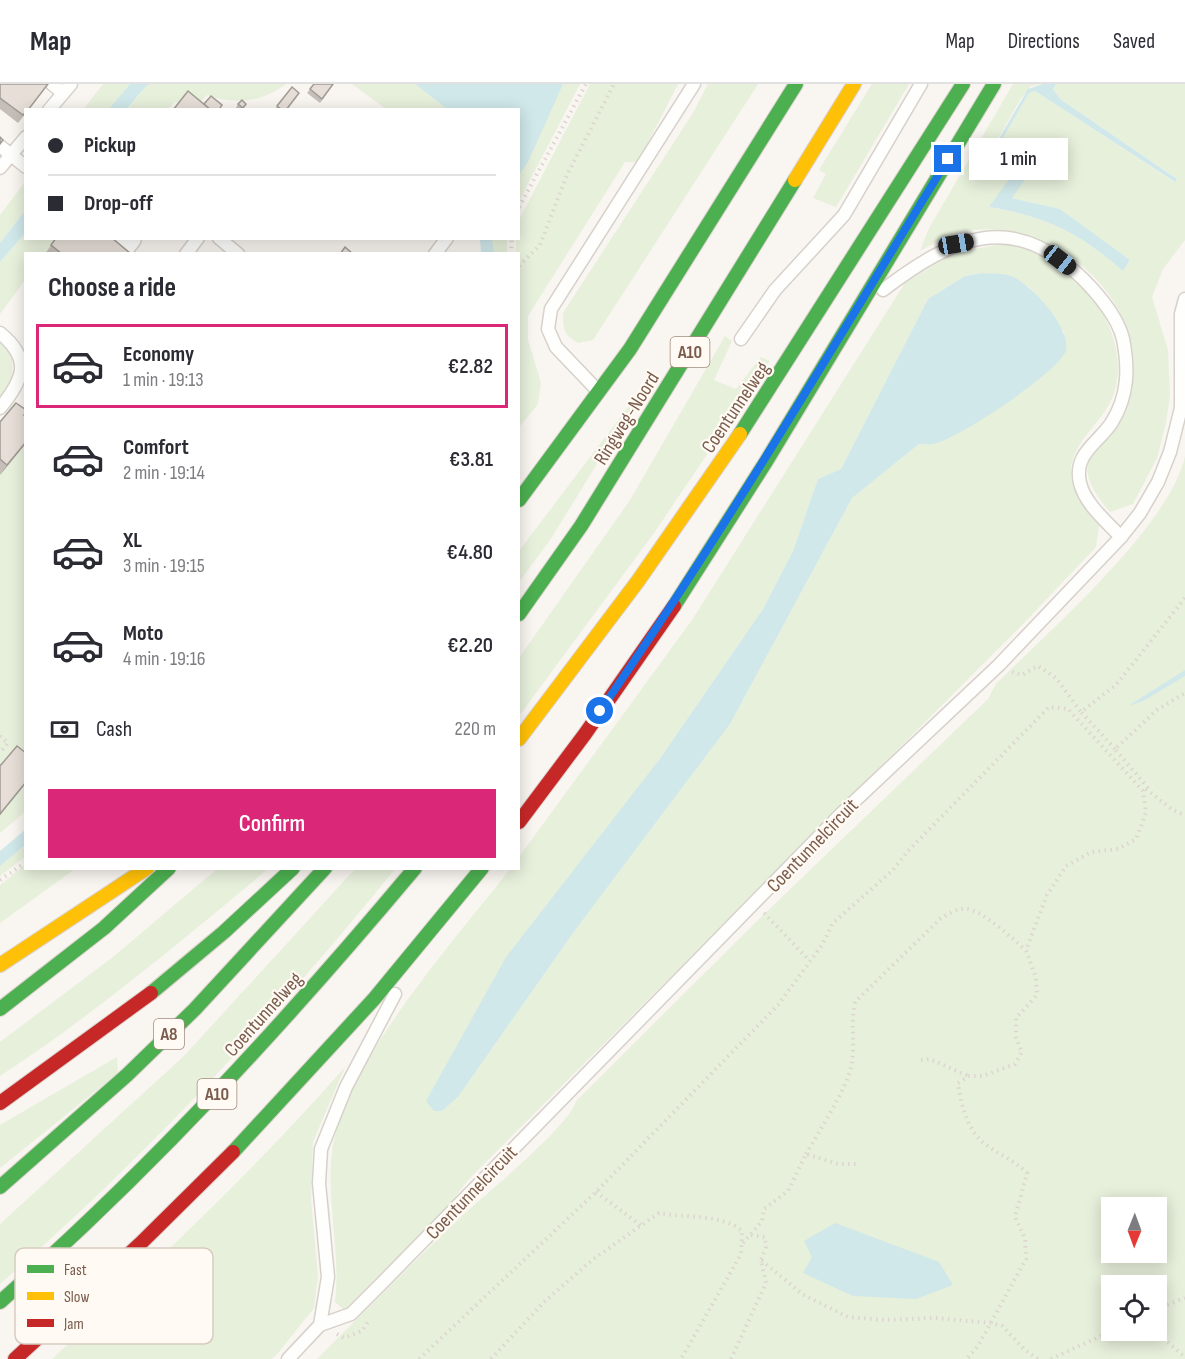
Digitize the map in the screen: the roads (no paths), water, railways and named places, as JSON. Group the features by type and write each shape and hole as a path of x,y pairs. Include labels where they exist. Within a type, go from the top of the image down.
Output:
{"highway":[{"name":"Ringweg-Noord","path":"520,499 599,392 667,292 796,84"},
{"name":"Ringweg-Noord","path":"520,613 605,488 854,84"},
{"name":"Coentunnelweg","path":"520,738 626,598 713,476 824,308 963,84"},
{"path":"520,821 588,728 682,592 776,444 994,84"},
{"path":"0,965 144,870"},
{"path":"0,1009 104,928 167,870"},
{"path":"0,1103 180,971 291,870"},
{"name":"A8","path":"0,1187 127,1075 178,1025 323,870"},
{"name":"Coentunnelweg","path":"60,1248 190,1123 290,1015 413,870"},
{"name":"A10","path":"136,1248 300,1083 420,946 480,870"},
{"name":"Coentunnelweg","path":"0,1302 15,1289"},
{"name":"A10","path":"0,1352 15,1344"},
{"path":"15,1359 32,1344"}],"lane":[{"path":"51,108 67,89 52,84"},
{"path":"599,392 556,347 548,329 552,309 694,84"},
{"path":"741,339 775,290 844,215 921,84"},
{"path":"0,168 24,139"},
{"path":"0,146 24,165"},
{"path":"856,310 917,264 956,244 988,238 1020,239 1048,250 1073,269 1096,292 1122,336 1127,386 1111,424 1081,458 1080,483 1092,505 1121,537"},
{"path":"221,240 236,252"},
{"name":"Coentunnelcircuit","path":"288,1359 320,1325 351,1314 842,813 999,665 1121,537 1140,513 1158,482 1170,452 1181,408 1181,314 1185,299"},
{"path":"0,333 16,346 22,370 11,394 0,408"},
{"path":"320,1325 328,1277 319,1183 321,1149 346,1087 420,946"}],"water":[{"path":"130,84 151,84 146,86 128,108 110,108"},
{"path":"415,84 563,84 528,162 520,174 520,108 446,108"},
{"path":"1043,84 1056,84 1053,89 1060,99 1177,179 1175,182 1035,91 1029,93 986,167 983,166 1028,89"},
{"path":"1019,165 1027,176 1012,198 1060,209 1130,260 1123,271 1107,257 1061,228 1028,216 989,207"},
{"path":"24,212 24,234 0,262 0,243"},
{"path":"480,240 492,240 494,252 481,252"},
{"path":"983,273 1001,274 1019,280 1048,307 1056,318 1066,341 1066,350 1060,360 1028,388 963,431 945,440 931,444 919,444 852,498 730,724 573,933 458,1097 442,1111 434,1111 426,1101 506,957 659,760 763,609 793,551 818,479 841,469 928,299 965,276"},
{"path":"1185,670 1185,676 1143,701 1128,706"},
{"path":"24,831 24,846 0,866 0,851"},
{"path":"835,1223 939,1262 953,1285 916,1299 853,1296 803,1273 812,1257 804,1241"}]}
